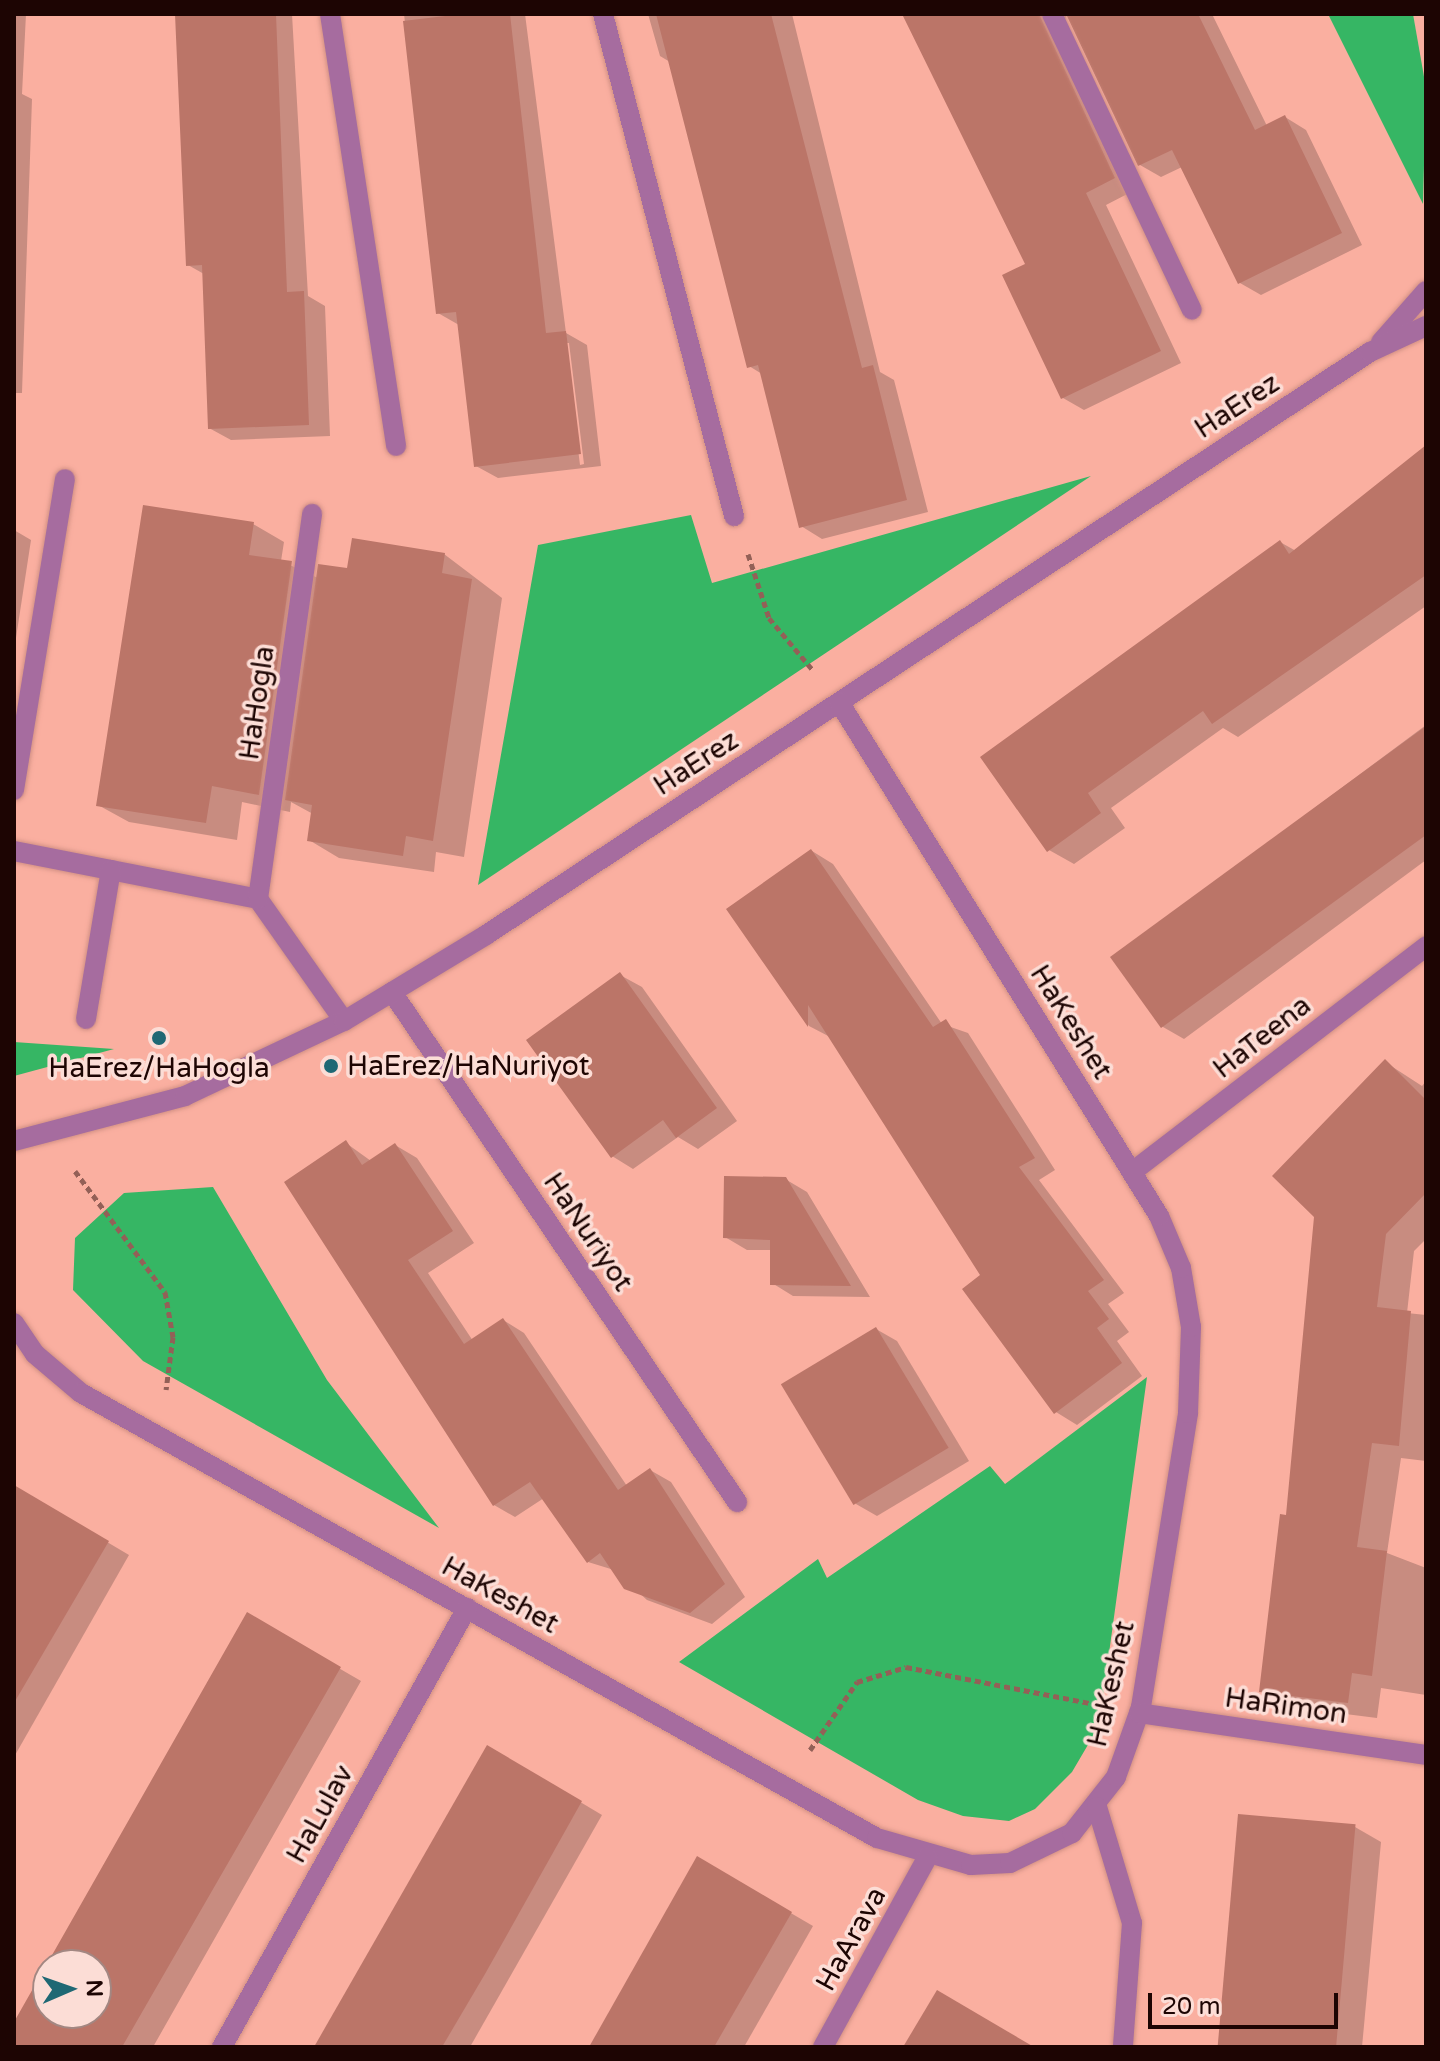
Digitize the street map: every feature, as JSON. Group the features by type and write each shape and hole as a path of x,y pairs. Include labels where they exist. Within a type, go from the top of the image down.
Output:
{"street":[{"path":"330,14 396,446"},
{"path":"603,14 734,516"},
{"path":"1052,14 1192,310"},
{"name":"HaErez","path":"1370,352 1426,291"},
{"name":"HaErez","path":"14,1141 185,1096 344,1021 839,702 1370,352 1426,326"},
{"path":"14,790 65,479"},
{"name":"HaHogla","path":"258,899 312,514"},
{"name":"HaKeshet","path":"16,1332 56,1374 153,1433 785,1786 927,1858 1010,1863 1044,1852 1097,1807 1139,1713 1188,1413 1191,1327 1176,1251 1132,1172 839,702"},
{"path":"14,851 258,899 344,1021"},
{"path":"86,1019 111,870"},
{"name":"HaTeena","path":"1132,1172 1426,946"},
{"name":"HaNuriyot","path":"392,992 737,1502"},
{"name":"HaLulav","path":"222,2047 467,1608"},
{"name":"HaRimon","path":"1139,1713 1426,1755"},
{"path":"1097,1807 1132,1923 1123,2047"},
{"name":"HaArava","path":"823,2047 927,1858"}],"path":[{"path":"734,516 769,618 839,702"},
{"path":"48,1134 165,1292 171,1352 153,1433"},
{"path":"785,1786 857,1682 879,1672 906,1667 1139,1713"}],"green space":[{"path":"1328,14 1413,14 1426,88 1423,204"},
{"path":"1091,476 478,885 538,545 691,515 712,583"},
{"path":"14,1042 114,1049 14,1076"},
{"path":"213,1187 327,1380 439,1528 143,1361 73,1290 75,1238 124,1193"},
{"path":"1147,1377 1099,1726 1072,1772 1035,1809 1009,1821 963,1816 918,1800 679,1662 818,1559 827,1578 990,1466 1005,1484"}],"building":[{"path":"175,14 276,14 287,292 304,291 309,425 208,429 202,265 186,266"},
{"path":"462,14 510,14 546,333 566,331 581,454 474,467 456,312 436,314 403,21"},
{"path":"656,14 771,14 862,368 873,365 907,500 799,528 758,365 747,368"},
{"path":"902,14 1039,14 1115,178 1086,193 1161,351 1061,399 1002,275 1025,264"},
{"path":"1066,14 1198,14 1255,130 1285,115 1342,233 1238,284 1172,150 1138,166"},
{"path":"1426,445 1426,575 1212,724 1203,711 1088,793 1101,813 1047,852 980,757 1280,540 1289,554"},
{"path":"143,505 254,522 249,555 292,561 259,795 212,786 206,823 96,806"},
{"path":"352,538 445,553 442,573 472,579 433,841 406,836 403,856 307,841 312,805 285,800 318,564 347,568"},
{"path":"1426,726 1426,835 1161,1028 1110,957"},
{"path":"811,849 933,1027 946,1019 1035,1158 1019,1167 1104,1280 1088,1291 1109,1319 1097,1328 1122,1363 1054,1414 962,1289 980,1275 808,1005 808,1027 726,909"},
{"path":"620,972 717,1108 676,1138 663,1120 611,1158 526,1040"},
{"path":"1385,1059 1426,1100 1426,1193 1386,1234 1377,1307 1411,1311 1399,1446 1372,1443 1357,1547 1387,1551 1372,1676 1352,1673 1348,1703 1259,1692 1280,1514 1286,1515 1314,1217 1272,1176"},
{"path":"346,1140 362,1165 395,1143 453,1231 408,1260 464,1344 503,1318 618,1490 650,1468 725,1584 690,1613 624,1589 600,1553 587,1563 530,1482 493,1506 284,1182"},
{"path":"724,1176 786,1177 851,1286 770,1285 770,1240 723,1238"},
{"path":"876,1327 949,1448 853,1505 781,1384"},
{"path":"14,1485 109,1541 14,1703"},
{"path":"247,1612 341,1667 122,2047 14,2047 14,2022 32,1990 32,2029 112,2029 112,1949 55,1949"},
{"path":"487,1745 582,1801 485,1974 442,2047 314,2047"},
{"path":"1238,1814 1356,1824 1336,2047 1218,2047"},
{"path":"697,1856 792,1912 714,2047 589,2047"},
{"path":"937,1990 1034,2047 903,2047"}],"place":[{"name":"HaErez/HaHogla","path":"159,1038"},
{"name":"HaErez/HaNuriyot","path":"331,1066"}]}
